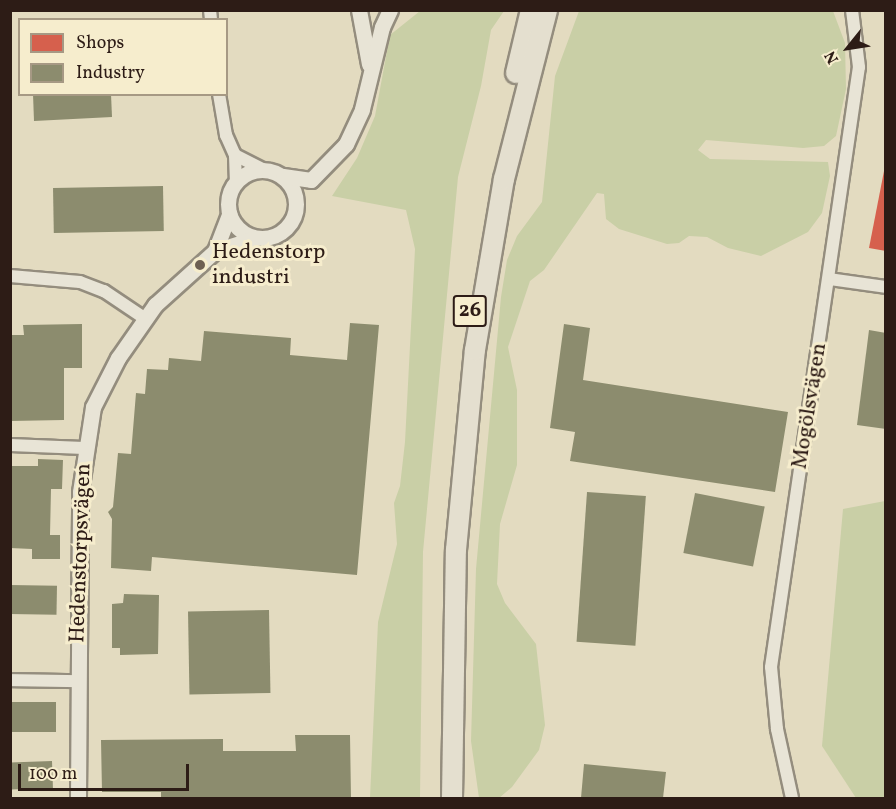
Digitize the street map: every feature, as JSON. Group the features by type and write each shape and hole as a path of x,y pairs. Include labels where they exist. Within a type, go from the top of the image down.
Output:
{"highway":[{"name":"26","path":"441,798 445,550 464,350 490,186 531,10"},
{"name":"26","path":"452,798 456,550 475,350 504,179 547,10"}],"street":[{"path":"359,10 371,73"},
{"path":"229,214 239,229 255,238 278,235 291,223 311,180 346,144 362,109 390,10"},
{"name":"Mogölsvägen","path":"792,798 777,729 771,667 859,66 852,11"},
{"path":"219,96 226,135 235,155 236,181"},
{"path":"235,155 283,176 311,180"},
{"path":"215,251 229,214 228,196 236,181 249,172 263,169"},
{"path":"283,176 294,192 296,212"},
{"name":"Hedenstorpsvägen","path":"78,798 76,681 80,492 84,448 93,407 144,318 215,251 255,238"},
{"path":"10,276 80,282 104,291 144,318"},
{"path":"829,279 885,287"},
{"path":"10,445 84,448"},
{"path":"10,680 76,681"}],"green space":[{"path":"420,11 504,11 491,30 481,86 458,177 423,552 420,798 370,798 378,622 397,544 394,503 400,486 405,442 415,249 406,210 332,196 357,158 375,116 390,35"},
{"path":"579,11 833,11 845,43 846,89 836,136 824,146 803,148 706,140 698,150 710,159 828,162 830,176 822,213 808,232 761,256 728,248 707,237 689,236 679,243 667,244 619,229 606,219 604,194 597,193 544,270 530,281 508,347 517,390 517,465 500,524 497,584 505,603 536,644 545,725 539,750 512,787 499,798 479,798 471,741 476,569 501,297 507,260 517,236 542,202 555,76"},
{"path":"885,501 885,798 856,798 822,746 843,509"}],"building: Shops":[{"path":"884,171 886,172 886,251 869,248"}],"building: Industry":[{"path":"33,96 111,96 112,117 34,121"},
{"path":"163,186 164,231 54,233 53,188"},
{"path":"350,323 379,325 357,575 152,557 151,571 111,568 112,519 108,512 113,507 118,453 131,454 136,393 145,394 147,369 168,370 169,358 201,361 204,331 291,338 290,355 347,360"},
{"path":"82,324 82,368 64,368 64,420 10,421 10,335 24,335 23,325"},
{"path":"564,324 590,328 583,380 788,412 775,492 570,461 575,432 550,428"},
{"path":"869,330 886,333 886,429 857,425"},
{"path":"38,459 63,460 62,489 51,489 50,535 60,535 60,559 32,559 32,549 10,548 10,466 38,466"},
{"path":"587,492 646,496 635,646 577,642"},
{"path":"695,493 765,507 753,566 683,553"},
{"path":"10,585 57,586 56,615 10,614"},
{"path":"124,594 159,595 158,654 120,655 120,648 112,648 112,604 123,603"},
{"path":"269,610 270,693 189,694 188,611"},
{"path":"10,702 56,702 56,732 10,732"},
{"path":"295,735 350,735 351,798 161,798 161,792 102,792 101,740 223,739 223,751 296,751"},
{"path":"52,761 53,788 11,789 10,762"},
{"path":"584,764 666,772 663,798 581,798"}],"place":[{"name":"Hedenstorp industri","path":"200,265"}]}
